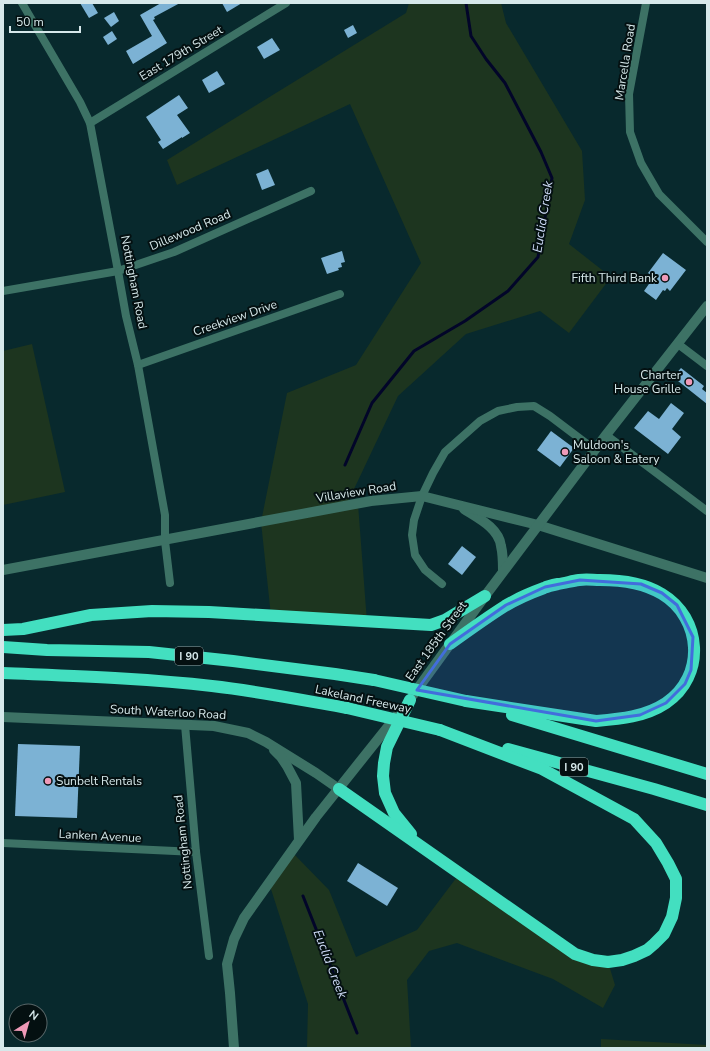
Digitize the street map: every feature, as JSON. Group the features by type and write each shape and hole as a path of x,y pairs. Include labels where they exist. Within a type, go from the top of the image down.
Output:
{"highway":[{"path":"450,644 506,605 545,587 580,580 614,580 641,584 662,593 677,605 687,621 693,637 694,653 692,670 685,684 675,696 666,703 654,710 640,715 596,722 466,701"},
{"path":"3,630 23,629 91,615 152,611 209,612 431,625 445,620 485,596"},
{"name":"Lakeland Freeway","path":"3,647 47,650 149,652 234,661 374,680 466,701 707,774"},
{"name":"Lakeland Freeway","path":"3,673 80,676 213,686 347,708 440,730 707,805"},
{"path":"410,700 387,747 383,776 385,793 394,813 422,847"},
{"path":"339,789 575,954 593,960 608,962 622,960 647,950 664,934 672,917 676,898 676,879 656,843 634,819 542,769 440,730"}],"street":[{"name":"Nottingham Road","path":"22,3 80,102 90,123 126,316 138,365 165,516 165,541 170,583"},
{"name":"East 179th Street","path":"90,123 286,3"},
{"name":"Marcella Road","path":"646,3 630,94 630,132 641,163 659,194 707,242"},
{"name":"Dillewood Road","path":"3,291 118,271 174,252 311,191"},
{"name":"Creekview Drive","path":"138,365 340,294"},
{"name":"East 185th Street","path":"234,1048 232,1008 227,964 234,939 244,918 316,817 410,700 503,571 707,306"},
{"path":"678,344 707,366"},
{"path":"442,584 425,570 415,555 412,535 414,520 422,496 433,472 445,452 480,420 498,411 517,407 534,406 550,416 595,450"},
{"path":"606,436 707,511"},
{"name":"Villaview Road","path":"3,570 165,541 371,501 422,496 538,525 707,578"},
{"path":"458,505 489,526 497,534 501,544 503,571"},
{"name":"South Waterloo Road","path":"3,717 214,726 230,729 248,733 266,742 339,789"},
{"name":"Nottingham Road","path":"185,725 196,852 209,956"},
{"path":"266,742 281,757 296,783 299,840"},
{"name":"Lanken Avenue","path":"3,843 196,852"}],"highlighted area":[{"path":"580,580 641,584 662,593 677,605 693,637 691,670 685,684 666,703 640,715 596,721 417,690 450,644 506,605 545,587"}],"green space":[{"path":"409,3 501,3 506,23 582,151 585,200 569,244 611,277 569,333 540,311 466,334 398,396 346,506 358,504 367,622 271,616 261,522 287,393 356,365 421,263 350,104 177,185 167,160 406,13"},
{"path":"32,344 65,492 3,505 3,351"},
{"path":"291,851 329,890 356,957 417,930 460,873 575,954 608,962 615,985 603,1008 553,979 457,943 429,951 407,980 411,1048 307,1048 308,1004 269,883"},
{"path":"601,1039 707,1045 707,1048 601,1048"}],"building":[{"path":"80,3 92,3 98,13 89,18"},
{"path":"161,3 180,3 154,17 155,19 153,20 167,43 133,64 126,51 152,36 140,15"},
{"path":"222,3 242,3 227,12"},
{"path":"114,12 119,21 111,27 104,18"},
{"path":"353,25 357,33 348,38 344,30"},
{"path":"112,31 117,39 108,45 103,37"},
{"path":"272,38 280,50 264,59 257,47"},
{"path":"217,71 225,84 209,93 202,80"},
{"path":"179,95 188,108 177,115 190,133 163,149 158,142 161,140 146,117"},
{"path":"268,169 275,185 262,190 256,174"},
{"path":"342,251 345,262 341,263 342,267 338,268 339,270 327,274 321,258"},
{"name":"Fifth Third Bank","path":"663,253 686,270 670,291 667,288 665,291 663,290 656,300 644,291 651,281 649,280 652,276 648,273"},
{"name":"Charter House Grille","path":"681,368 704,386 702,389 707,393 707,404 673,377"},
{"path":"671,403 684,413 672,429 681,437 668,454 634,428 648,411 659,419"},
{"path":"551,431 574,448 560,467 537,450"},
{"path":"462,546 476,557 462,575 448,564"},
{"name":"Sunbelt Rentals","path":"18,744 80,746 77,818 15,816"},
{"path":"358,863 398,888 387,906 347,881"}],"waterway":[{"name":"Euclid Creek","path":"345,465 372,403 414,351 465,321 508,291 538,257 552,178 541,152 505,83 486,59 471,36 466,3"},
{"name":"Euclid Creek","path":"303,896 357,1033"}],"place":[{"name":"Fifth Third Bank","path":"665,278"},
{"name":"Charter House Grille","path":"689,382"},
{"name":"Muldoon's Saloon & Eatery","path":"565,452"},
{"name":"Sunbelt Rentals","path":"48,781"}]}
